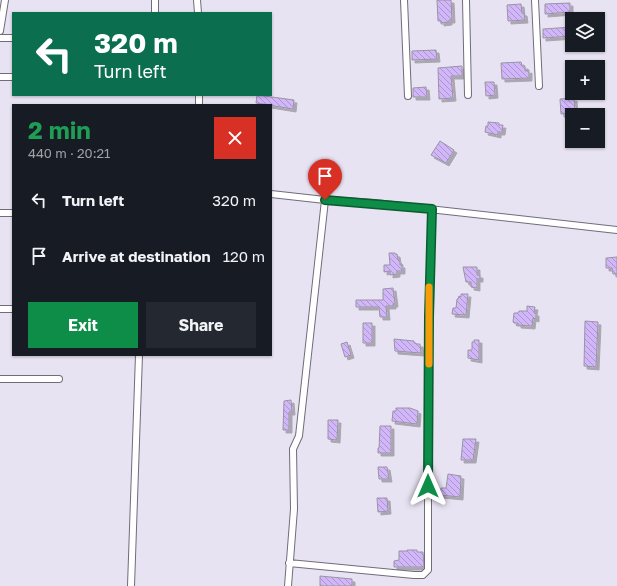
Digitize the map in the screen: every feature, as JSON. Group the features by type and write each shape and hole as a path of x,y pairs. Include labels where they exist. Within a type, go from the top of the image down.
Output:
{"street":[{"path":"0,31 4,0"},
{"path":"155,12 156,0"},
{"path":"197,0 198,12"},
{"path":"404,0 408,96"},
{"path":"466,0 468,96"},
{"path":"535,0 539,86"},
{"path":"0,38 12,38"},
{"path":"0,77 12,76"},
{"path":"272,194 432,209 617,230"},
{"path":"288,586 294,509 293,449 299,436 325,200"},
{"path":"289,562 414,575 423,575 428,570 428,357 432,209"},
{"path":"0,213 12,213"},
{"path":"0,309 12,309"},
{"path":"131,586 139,356"},
{"path":"0,379 59,379"}],"building":[{"path":"437,0 451,0 452,20 449,20 449,22 441,23 441,21 438,21"},
{"path":"570,3 570,12 545,14 545,4"},
{"path":"521,4 522,13 524,13 525,20 508,21 507,5"},
{"path":"565,27 565,36 543,38 543,29"},
{"path":"436,50 437,59 412,60 412,51"},
{"path":"521,62 522,66 525,66 525,71 529,70 529,78 502,79 501,63"},
{"path":"462,66 462,76 451,76 453,98 439,99 438,68"},
{"path":"485,82 494,82 495,95 486,96"},
{"path":"426,87 427,97 413,97 413,88"},
{"path":"257,96 294,100 293,109 272,106 272,104 256,103"},
{"path":"560,99 574,100 575,108 565,108 565,114 561,114"},
{"path":"488,122 503,125 502,132 498,132 498,135 485,132"},
{"path":"440,141 454,150 446,163 431,155"},
{"path":"389,253 397,254 400,265 402,265 402,271 397,271 397,274 390,275 390,271 384,272 384,265 390,265"},
{"path":"617,257 617,274 613,274 612,268 606,268 606,258"},
{"path":"463,267 477,267 477,275 480,275 480,279 477,279 477,288 471,287 471,282 466,282"},
{"path":"393,288 395,304 393,304 393,306 386,306 387,317 380,317 379,307 356,307 356,300 383,300 383,289"},
{"path":"461,294 468,294 466,315 452,314 453,308 456,308 457,299 459,296 461,297"},
{"path":"527,306 535,307 534,313 536,313 536,319 533,318 532,326 518,325 518,323 514,323 514,313 518,313 519,311 527,311"},
{"path":"585,321 598,322 596,367 584,366"},
{"path":"363,323 372,323 372,343 363,343"},
{"path":"394,339 414,341 416,344 420,344 421,353 395,351"},
{"path":"474,340 479,340 479,360 468,358 468,350 472,350 472,342 474,342"},
{"path":"347,342 351,355 345,357 341,344"},
{"path":"291,400 292,412 289,412 289,430 283,430 284,401"},
{"path":"396,408 410,408 418,411 417,424 392,421 393,411 396,411"},
{"path":"328,420 338,420 337,440 328,439"},
{"path":"380,426 391,426 391,453 378,453"},
{"path":"463,439 476,439 473,460 461,460"},
{"path":"378,467 387,467 389,479 379,479"},
{"path":"448,474 461,476 460,497 440,495 441,488 446,488"},
{"path":"377,498 387,498 388,511 378,512"},
{"path":"417,550 417,552 423,552 424,567 394,567 394,561 399,560 399,551"},
{"path":"320,576 352,579 352,586 320,586"}],"slow traffic":[{"path":"429,287 429,364"}],"route":[{"path":"325,200 375,203 432,209 429,286 428,486"}]}
